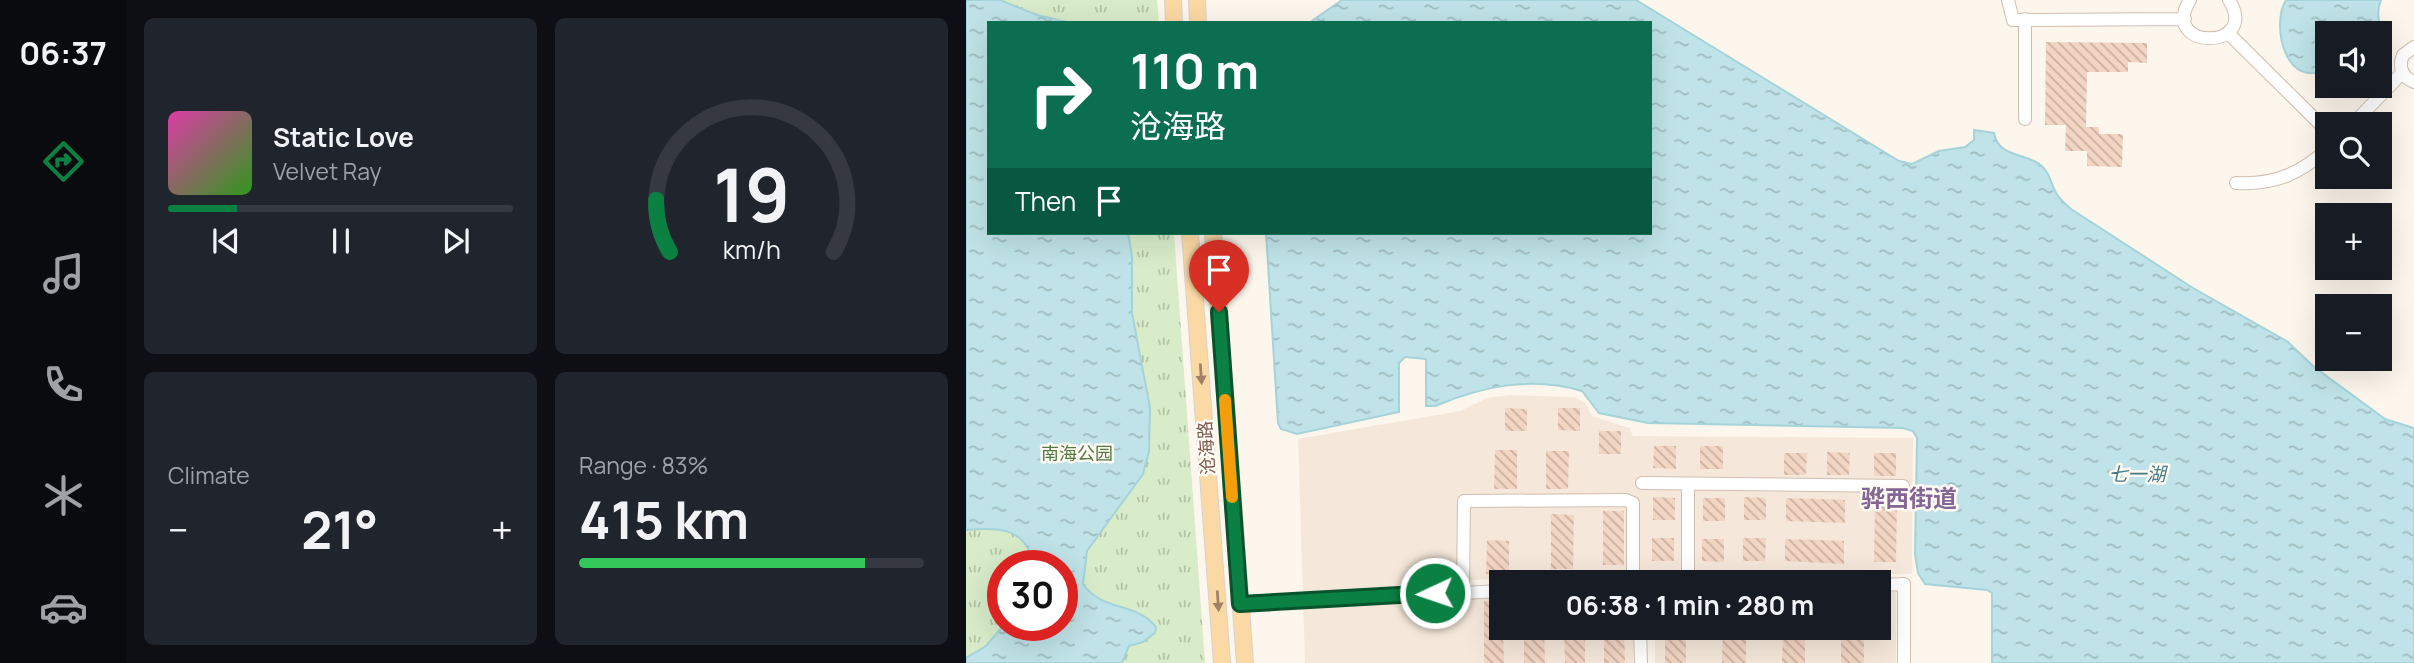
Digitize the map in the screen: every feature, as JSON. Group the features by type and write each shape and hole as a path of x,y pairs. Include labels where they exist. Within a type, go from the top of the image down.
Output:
{"main road":[{"path":"1173,0 1174,21"},
{"path":"1197,0 1198,21"},
{"name":"沧海路","path":"1190,235 1222,663"},
{"name":"沧海路","path":"1213,235 1245,663"}],"street":[{"path":"2008,0 2013,19 2185,19"},
{"path":"2190,0 2185,19 2191,32 2202,39 2215,40 2228,33 2235,15 2229,0"},
{"path":"2025,19 2025,119"},
{"path":"2228,33 2315,119"},
{"path":"2365,112 2402,73 2401,60 2407,50 2414,47"},
{"path":"2402,73 2414,82"},
{"path":"2236,183 2285,179 2304,170 2315,160"},
{"path":"1642,483 1903,486"},
{"path":"1688,484 1688,570"},
{"path":"1463,591 1464,501 1626,500 1633,503 1633,570"},
{"path":"1891,585 1903,584 1904,663"},
{"path":"1240,604 1489,591"},
{"path":"1640,640 1641,663"}],"shaded area":[{"path":"1510,395 1575,397 1585,403 1592,416 1629,428 1633,436 1913,438 1912,574 1891,574 1891,570 1489,570 1489,580 1460,580 1460,596 1489,596 1489,640 1633,640 1633,663 1305,663 1298,439 1460,411 1487,398"},
{"path":"1891,592 1896,592 1896,663 1655,663 1655,640 1891,640"}],"green space":[{"name":"南海公园","path":"966,0 1157,0 1159,21 987,21 987,235 1174,235 1205,663 966,663"}],"water":[{"name":"南海公园","path":"966,0 1000,0 1037,15 1062,21 987,21 987,235 1128,235 1132,256 1132,313 1150,408 1149,451 1143,474 1087,551 1083,584 1100,599 1148,619 1156,627 1155,633 1143,642 1129,646 1122,663 966,663 966,658 990,641 1078,641 1078,550 1029,550 1018,536 989,529 966,530"},
{"name":"七一湖","path":"1342,0 1636,0 1899,161 1912,164 1939,151 1965,147 1974,140 1974,130 1994,133 2000,146 2044,168 2058,195 2071,209 2193,288 2288,342 2315,367 2315,371 2320,371 2385,419 2414,428 2414,663 1992,663 1992,593 1987,590 1925,584 1918,573 1915,554 1917,438 1913,431 1903,428 1648,423 1599,413 1582,391 1544,384 1507,385 1471,393 1435,406 1426,406 1426,359 1405,357 1399,363 1399,412 1297,434 1281,429 1278,423 1266,235 1652,235 1652,21 1312,21"},
{"path":"2286,0 2381,0 2379,21 2315,21 2313,73 2301,71 2292,64 2286,53 2281,39 2282,11"}],"building":[{"path":"2046,42 2147,43 2147,63 2128,62 2128,72 2087,72 2086,127 2099,127 2099,134 2123,134 2122,167 2087,166 2087,151 2065,151 2066,125 2045,125"},
{"path":"1505,408 1527,409 1527,431 1505,431"},
{"path":"1558,408 1580,408 1580,431 1558,430"},
{"path":"1599,431 1621,431 1621,454 1599,454"},
{"path":"1654,446 1676,446 1676,469 1653,468"},
{"path":"1700,446 1723,446 1723,469 1700,469"},
{"path":"1495,450 1517,450 1517,489 1494,489"},
{"path":"1546,451 1569,451 1568,489 1546,489"},
{"path":"1827,452 1850,453 1849,475 1827,475"},
{"path":"1784,453 1807,453 1806,475 1784,475"},
{"path":"1874,453 1896,453 1896,476 1874,476"},
{"path":"1653,497 1675,498 1675,520 1653,520"},
{"path":"1744,497 1766,498 1766,520 1744,520"},
{"path":"1703,498 1725,498 1725,521 1703,521"},
{"path":"1786,498 1845,500 1845,523 1786,521"},
{"path":"1875,504 1897,504 1896,562 1874,562"},
{"path":"1603,511 1624,511 1624,565 1603,565"},
{"path":"1551,514 1574,515 1573,569 1551,569"},
{"path":"1652,538 1674,538 1674,561 1652,561"},
{"path":"1743,538 1766,538 1765,561 1743,561"},
{"path":"1702,539 1724,539 1724,562 1702,561"},
{"path":"1785,539 1844,541 1844,564 1785,561"},
{"path":"1487,540 1509,541 1509,570 1489,570 1489,574 1486,574"},
{"path":"1484,601 1489,601 1489,640 1503,640 1504,663 1484,663"},
{"path":"1524,640 1544,640 1545,663 1524,663"},
{"path":"1564,640 1585,640 1585,663 1565,663"},
{"path":"1604,640 1624,640 1625,663 1604,663"},
{"path":"1665,640 1686,640 1686,663 1665,663"},
{"path":"1723,640 1746,640 1746,663 1722,663"},
{"path":"1783,640 1805,640 1805,663 1782,663"},
{"path":"1841,640 1864,640 1864,663 1841,663"}],"slow traffic":[{"path":"1225,400 1232,497"}],"district":[{"name":"骅西街道","path":"1909,497"}],"route":[{"path":"1219,312 1240,604 1435,593"}]}
